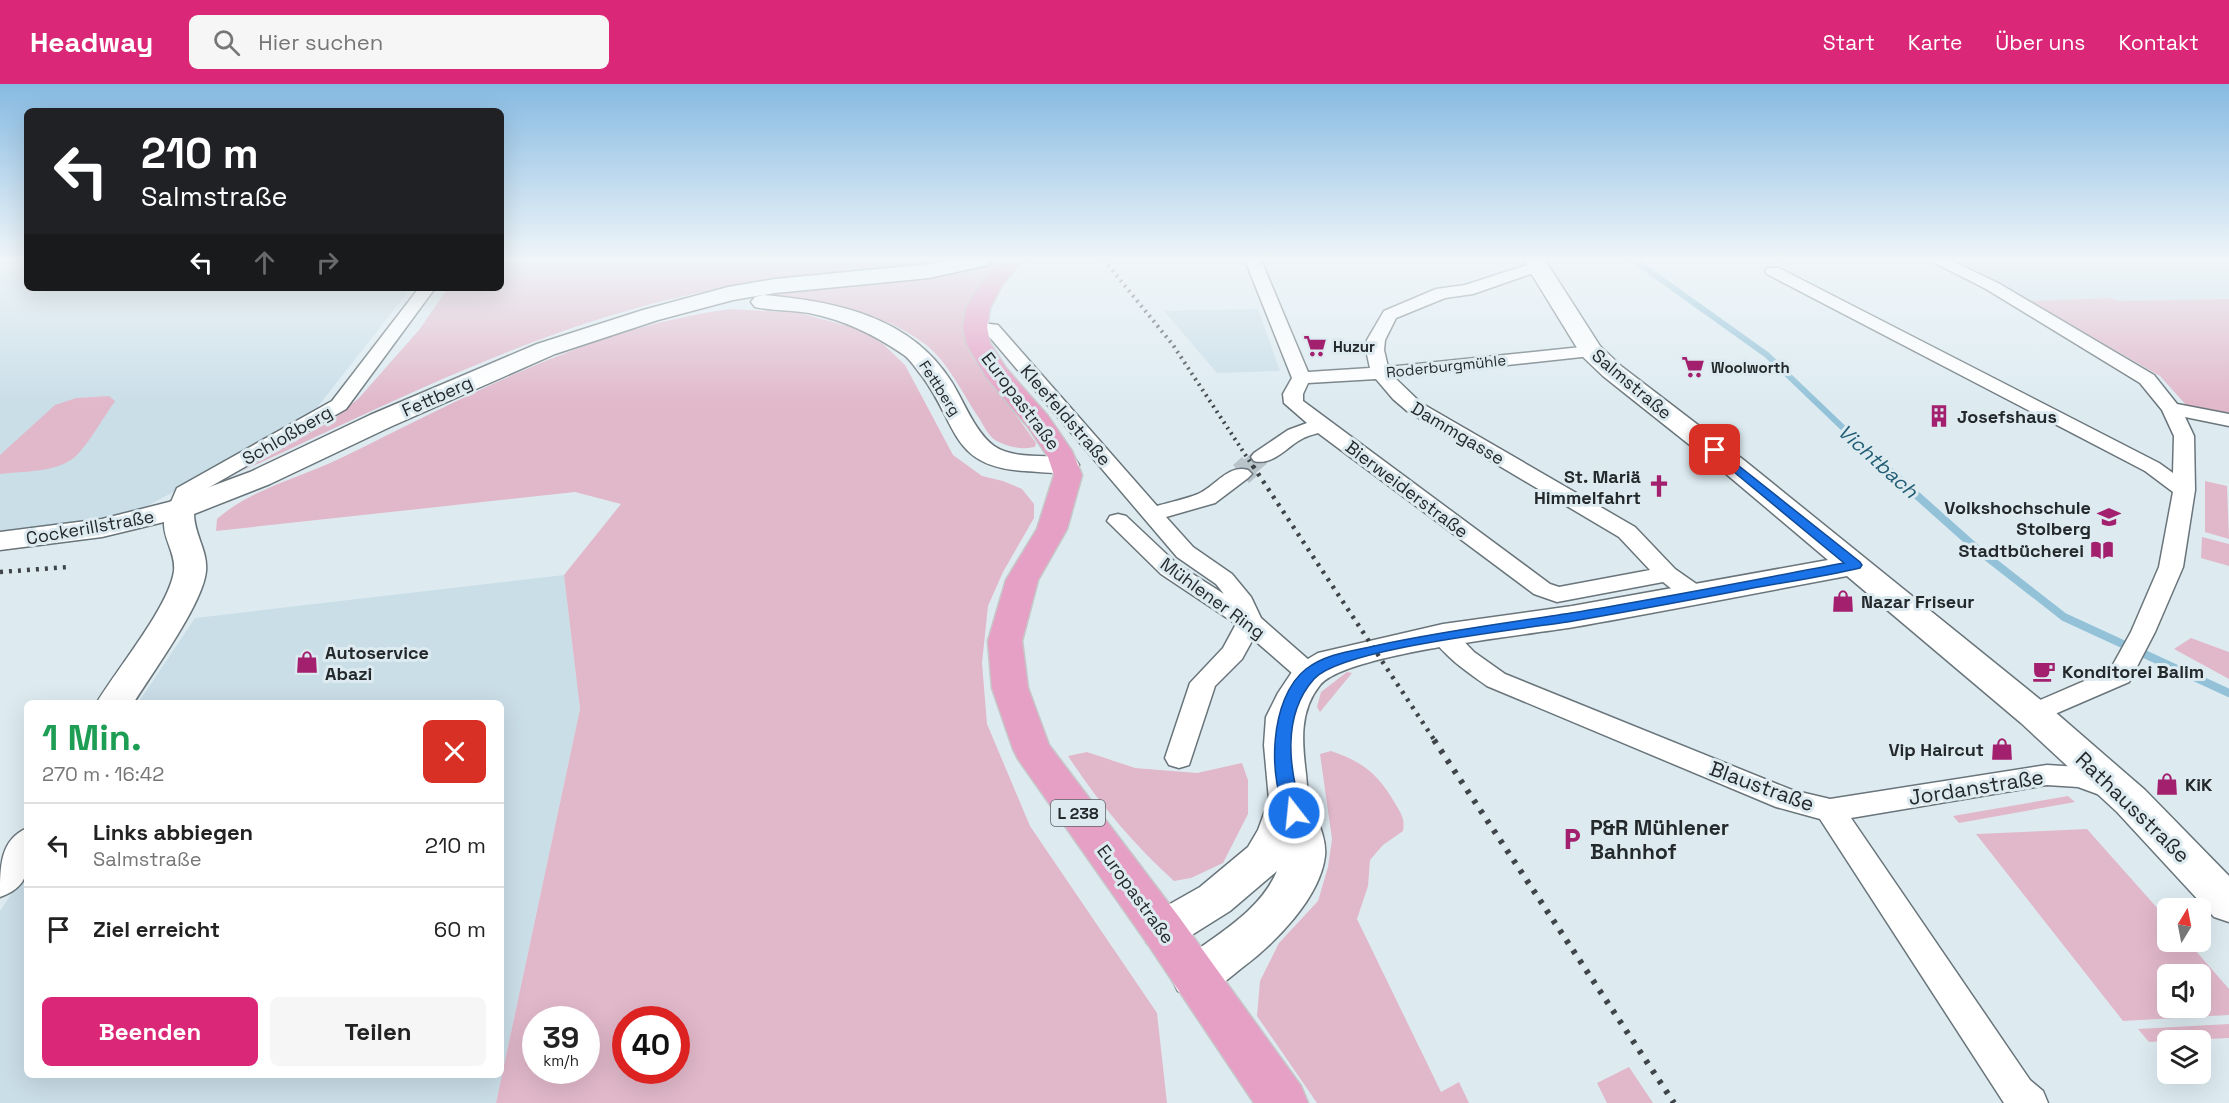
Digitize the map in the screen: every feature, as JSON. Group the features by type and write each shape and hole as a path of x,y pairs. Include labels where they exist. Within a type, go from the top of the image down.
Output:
{"main road":[{"path":"975,327 978,308"},
{"name":"Europastraße","path":"975,327 978,343 995,372 1038,422 1062,457 1068,475 1053,529 1022,580 1005,641 1010,688 1032,749 1163,930 1283,1103"}],"street":[{"name":"Schloßberg","path":"179,509 185,493 339,405 412,308"},
{"name":"Fettberg","path":"179,509 260,478 380,421 546,349 612,327 685,308"},
{"name":"Fettberg","path":"815,308 876,326 916,352 938,380 973,441 986,453 1016,462 1065,465"},
{"path":"1272,308 1301,378"},
{"name":"Dammgasse","path":"1408,308 1390,315 1376,340 1375,349 1382,373 1395,393 1414,407 1627,532 1667,574 1697,595"},
{"name":"Salmstraße","path":"1564,308 1591,351 1612,371 1705,443 2034,714"},
{"path":"1844,308 2152,467 2184,490"},
{"path":"2028,308 2147,380 2171,409 2184,436 2184,490 2171,567 2143,632 2120,676 2034,714"},
{"name":"Kleefeldstraße","path":"975,327 992,329 1185,552 1224,579 1239,597 1250,622"},
{"name":"Roderburgmühle","path":"1301,378 1382,373 1591,351"},
{"name":"Bierweiderstraße","path":"1301,378 1293,394 1294,403 1542,589 1557,595 1667,574"},
{"path":"2171,409 2229,420"},
{"path":"1261,457 1295,434 1321,425"},
{"path":"1150,514 1207,498 1241,474"},
{"path":"117,700 180,602 190,572 189,554 179,529 179,509"},
{"name":"Cockerillstraße","path":"0,541 102,528 179,509"},
{"name":"Mühlener Ring","path":"1118,520 1169,569 1250,622 1309,674"},
{"path":"1194,977 1238,945 1275,912 1294,885 1304,855 1300,827 1289,800 1283,745 1285,717 1296,693 1309,674 1329,661 1443,636 1572,617 1855,565"},
{"path":"1179,758 1203,682 1233,653 1250,622"},
{"name":"Blaustraße","path":"1443,636 1465,658 1496,680 1786,799 1830,810 2017,1092 2030,1103"},
{"name":"Rathausstraße","path":"2034,714 2121,792 2229,904"},
{"name":"Jordanstraße","path":"1830,810 2047,774 2080,777 2121,792"},
{"path":"1163,930 1215,899 1263,859 1278,833 1289,800"},
{"path":"0,880 24,848"}],"shaded area":[{"path":"0,308 396,308 316,409 185,483 189,484 137,511 118,517 0,533"},
{"path":"434,308 639,308 560,332 506,352 242,471 334,419 359,398 419,330"},
{"path":"844,308 977,308 965,329 971,352 1036,443 1035,447 1015,447 995,440 986,430 955,379 925,344 887,322"},
{"path":"2041,308 2229,308 2229,413 2187,406 2160,376"},
{"path":"731,309 799,313 859,329 883,344 905,365 953,455 982,476 1022,489 1034,504 1034,518 1003,572 988,606 982,663 987,724 1030,826 1157,1013 1167,1103 496,1103 501,1078 504,1078 504,1065 580,709 564,575 621,504 575,492 216,531 217,519 245,499 261,491 343,457 484,388 580,348 629,331 680,318"},
{"path":"1258,309 1280,371 1217,373 1164,311"},
{"path":"109,396 115,401 87,443 69,461 51,468 0,474 0,455 55,405 76,398"},
{"path":"2205,481 2227,486 2229,539 2205,532"},
{"path":"2202,537 2229,544 2229,566 2201,558"},
{"path":"564,575 580,709 504,1065 504,700 140,700 195,618"},
{"path":"2191,638 2229,652 2229,679 2174,649"},
{"path":"1347,672 1352,673 1320,712 1317,707 1321,692"},
{"path":"1331,751 1353,760 1370,771 1383,785 1401,815 1404,824 1403,831 1383,845 1370,860 1368,886 1357,919 1441,1092 1459,1082 1469,1103 1317,1103 1257,1016 1260,981 1279,943 1318,901 1328,867 1332,839 1320,754"},
{"path":"1087,752 1135,768 1197,773 1242,763 1248,780 1248,814 1223,863 1191,878 1174,881 1117,822 1068,756"},
{"path":"2068,796 2075,802 1959,823 1953,816"},
{"path":"2087,829 2157,908 2157,952 2197,952 2207,964 2157,964 2157,1018 2176,1018 2123,1021 1976,834"},
{"path":"24,875 24,1078 501,1078 496,1103 0,1103 0,911"},
{"path":"2211,968 2229,989 2229,1015 2211,1016"},
{"path":"2229,1024 2229,1038 2211,1039 2211,1030 2157,1030 2157,1042 2149,1042 2138,1029"},
{"path":"1629,1067 1653,1103 1607,1103 1597,1083"}],"waterway":[{"name":"Vichtbach","path":"1701,308 1767,355 1885,468"},
{"name":"Vichtbach","path":"1884,466 1977,549 2064,617 2229,693"}],"tunnel":[{"path":"1248,468 1261,457"},
{"path":"1241,474 1250,466"}],"railway":[{"path":"1143,308 1173,345 1254,468"},
{"path":"1253,466 1435,741"},
{"path":"0,572 68,567"},
{"path":"1434,740 1674,1103"}],"place":[{"name":"Huzur","path":"1315,346"},
{"name":"Woolworth","path":"1693,367"},
{"name":"Josefshaus","path":"1939,416"},
{"name":"St. Mariä Himmelfahrt","path":"1659,486"},
{"name":"Volkshochschule Stolberg","path":"2109,517"},
{"name":"Stadtbücherei","path":"2102,550"},
{"name":"Nazar Friseur","path":"1843,601"},
{"name":"Autoservice Abazi","path":"307,662"},
{"name":"Konditorei Balim","path":"2044,671"},
{"name":"Vip Haircut","path":"2002,749"},
{"name":"KiK","path":"2167,784"},
{"name":"P&R Mühlener Bahnhof","path":"1572,839"}],"route":[{"path":"1294,813 1286,788 1283,745 1285,717 1296,693 1309,674 1329,661 1443,636 1572,617 1855,565 1715,450"}]}
